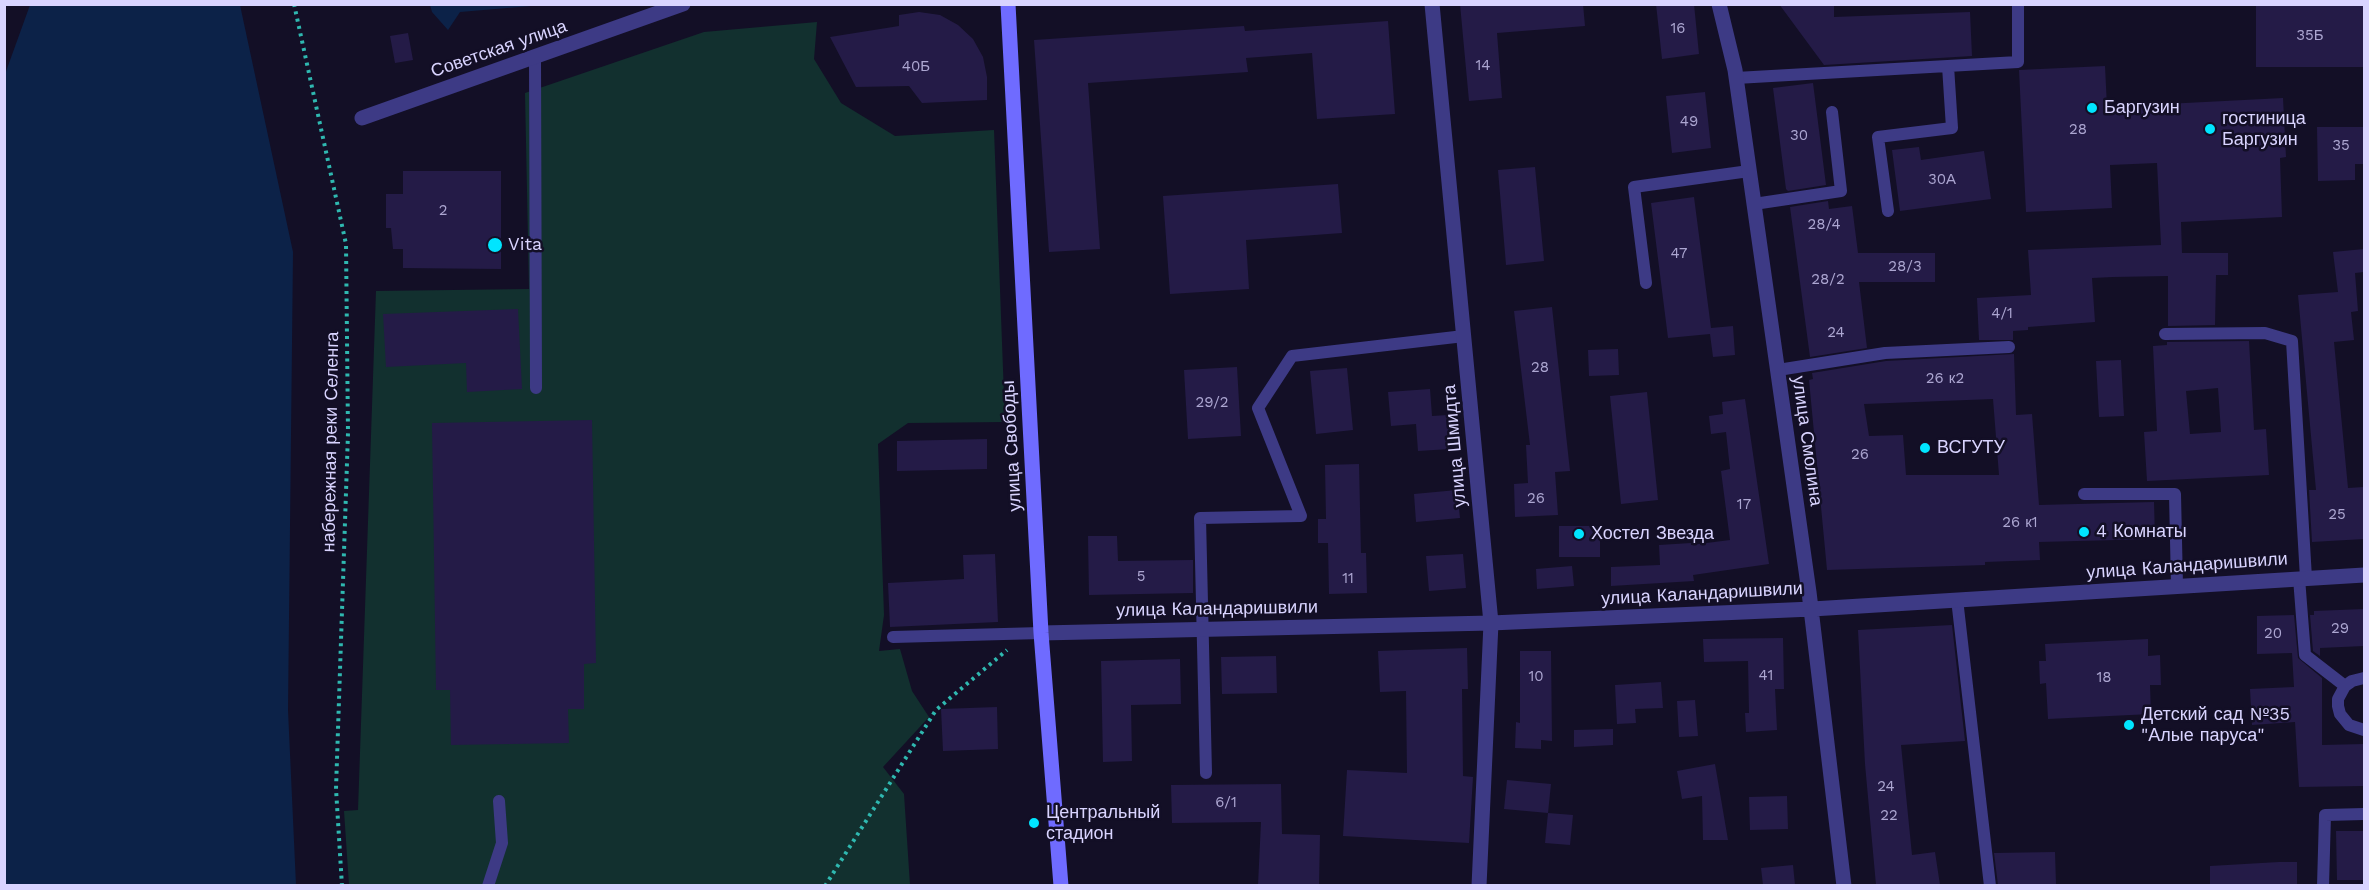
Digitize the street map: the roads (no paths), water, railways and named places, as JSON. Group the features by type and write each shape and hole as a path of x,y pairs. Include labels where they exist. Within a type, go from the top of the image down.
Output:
{"main road":[{"name":"улица Свободы","path":"1008,4 1035,633 1061,885"}],"street":[{"name":"Советская улица","path":"362,118 683,4"},
{"name":"улица Шмидта","path":"1432,4 1491,623 1479,885"},
{"name":"улица Смолина","path":"1719,4 1736,78 1812,609 1844,885"},
{"name":"улица Каландаришвили","path":"1035,633 1491,623 1812,609 2364,575"}],"lane":[{"path":"1736,78 2018,62 2018,4"},
{"path":"535,57 536,388"},
{"path":"1888,211 1878,137 1952,128 1948,66"},
{"path":"1754,204 1841,191 1832,112"},
{"path":"1646,283 1634,187 1749,171"},
{"path":"2165,334 2265,333 2292,341 2305,655 2345,686"},
{"path":"1206,773 1200,518 1301,516 1258,408 1292,356 1464,336"},
{"path":"1778,370 1884,353 2010,347"},
{"path":"2084,494 2175,494 2177,586"},
{"path":"1957,599 1990,885"},
{"path":"892,637 1035,633"},
{"path":"2364,678 2352,681 2345,686 2338,699 2340,714 2349,725 2364,730"},
{"path":"489,885 502,843 499,801"},
{"path":"2323,885 2325,815 2364,814"}],"water":[{"path":"430,4 543,5 460,12 448,30 432,12"},
{"path":"30,5 240,5 293,252 288,710 296,885 5,885 4,77"}],"place":[{"name":"Баргузин","path":"2092,108"},
{"name":"гостиница Баргузин","path":"2210,129"},
{"name":"Vita","path":"495,245"},
{"name":"ВСГУТУ","path":"1925,448"},
{"name":"4 Комнаты","path":"2084,532"},
{"name":"Хостел Звезда","path":"1579,534"},
{"name":"Детский сад №35 \"Алые паруса\"","path":"2129,725"},
{"name":"Центральный стадион","path":"1034,823"}]}
